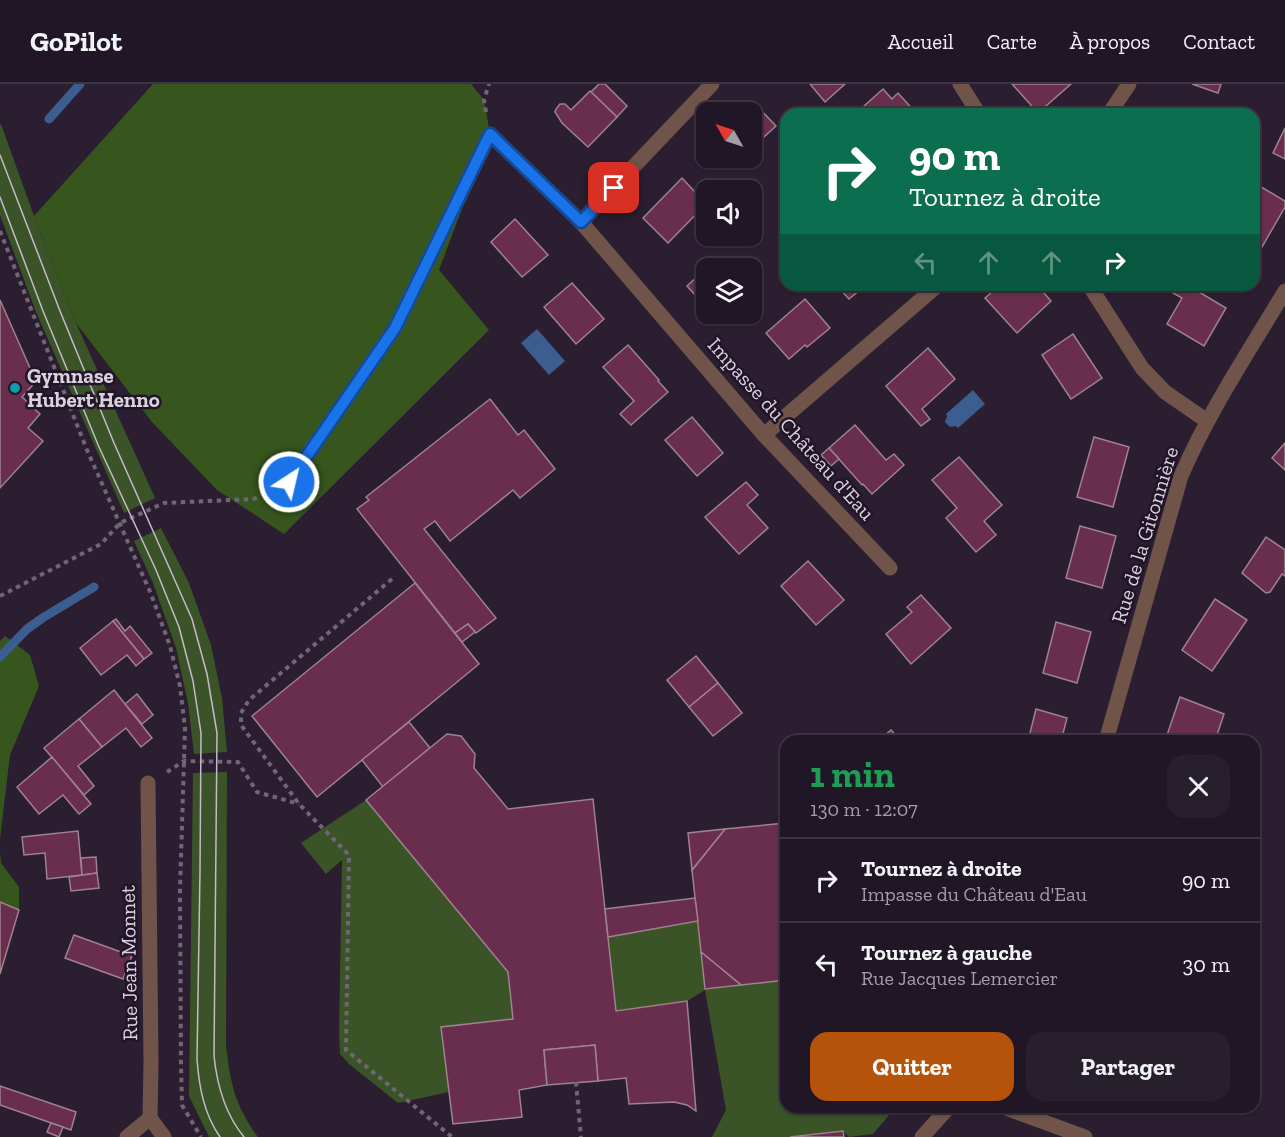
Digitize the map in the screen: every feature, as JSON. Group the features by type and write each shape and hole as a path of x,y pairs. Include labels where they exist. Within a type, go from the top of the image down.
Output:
{"street":[{"path":"581,222 712,84"},
{"path":"960,84 975,108"},
{"path":"1113,108 1129,84"},
{"name":"Impasse du Château d'Eau","path":"490,134 581,222 764,435 890,568"},
{"path":"289,482 395,328 490,134"},
{"path":"764,435 931,291"},
{"path":"1093,291 1142,368 1165,392 1207,421"},
{"name":"Rue de la Gitonnière","path":"1108,735 1181,476 1207,421 1285,291"},
{"name":"Rue Jean Monnet","path":"148,783 150,1118"},
{"path":"922,1137 944,1113"},
{"path":"1019,1113 1085,1137"},
{"path":"127,1137 150,1118 164,1137"}],"path":[{"path":"489,84 484,100 490,134"},
{"path":"0,231 87,450 151,594 170,646 180,686 185,728 180,890 182,1105 201,1137"},
{"path":"0,596 100,544 120,523 164,503 254,499 289,482"},
{"path":"392,579 249,700 241,713 242,725 299,804 349,855 346,1050 452,1137"},
{"path":"148,783 184,761 238,762 257,792 299,804"},
{"path":"576,1082 581,1137"}],"green space":[{"path":"153,84 471,84 484,100 490,134 439,270 489,330 284,534 217,490 152,422 76,323 34,216"},
{"path":"1,124 76,323 155,498 124,513 36,312 0,215"},
{"path":"161,528 189,583 211,645 222,698 227,752 194,754 188,703 176,648 153,583 134,541"},
{"path":"5,636 30,655 39,686 10,755 0,839 0,641"},
{"path":"227,772 226,1045 229,1071 235,1093 244,1115 258,1137 209,1137 189,1096 193,773"},
{"path":"366,800 508,972 513,1019 449,1092 398,1103 349,1064 340,1054 342,860 326,874 301,843"},
{"path":"0,852 1,863 19,887 19,910 0,902"},
{"path":"698,921 705,989 780,981 780,1113 891,1113 873,1134 849,1137 843,1131 790,1137 712,1137 726,1110 705,990 687,1001 616,1011 608,937"}],"water":[{"path":"537,329 565,361 549,375 521,343"},
{"path":"973,390 985,404 958,428 950,427 945,422 946,414"}],"building":[{"path":"599,84 605,84 627,106 617,117 591,92"},
{"path":"810,84 845,84 825,102"},
{"path":"1012,84 1071,84 1044,108 1034,108"},
{"path":"1192,84 1221,84 1218,93"},
{"path":"883,89 892,99 898,93 912,108 864,108"},
{"path":"590,91 617,117 588,147 562,123 555,112 560,104 565,104 571,110"},
{"path":"762,111 776,126 762,139"},
{"path":"1285,128 1285,159 1273,153"},
{"path":"682,178 696,193 696,214 668,243 643,218"},
{"path":"1260,186 1285,201 1285,207 1262,247 1260,246"},
{"path":"515,219 548,255 522,277 491,242"},
{"path":"696,277 696,296 687,286"},
{"path":"572,283 604,319 576,344 544,307"},
{"path":"842,291 859,291 849,299"},
{"path":"993,291 1042,291 1051,301 1017,333 985,298"},
{"path":"1174,291 1197,291 1226,308 1204,346 1167,324 1182,298 1173,293"},
{"path":"805,299 830,328 789,359 766,333"},
{"name":"Gymnase Hubert Henno","path":"0,300 29,370 38,379 22,397 40,414 28,428 43,441 0,488"},
{"path":"1073,334 1102,378 1071,399 1042,355"},
{"path":"628,345 668,392 631,425 620,414 634,401 603,367"},
{"path":"928,348 955,379 922,409 930,419 921,426 886,386"},
{"path":"490,399 518,435 524,430 555,469 520,498 513,490 450,541 435,521 424,529 496,618 476,633 468,624 455,633 357,509 369,500 366,497"},
{"path":"692,417 723,453 697,476 665,440"},
{"path":"855,425 886,460 894,454 904,465 872,494 829,448"},
{"path":"1094,437 1129,447 1113,507 1077,497"},
{"path":"1285,443 1285,470 1272,458"},
{"path":"829,448 839,459 831,466 821,455"},
{"path":"959,457 1002,505 984,521 996,535 976,552 946,518 957,508 932,480"},
{"path":"746,482 758,495 747,505 768,528 739,554 705,517"},
{"path":"1080,526 1116,536 1102,588 1066,578"},
{"path":"1266,537 1285,550 1285,576 1282,574 1270,592 1266,593 1242,573"},
{"path":"808,561 844,600 816,625 781,586"},
{"path":"415,583 479,664 317,797 252,716"},
{"path":"921,595 951,628 911,664 886,634 912,612 907,607"},
{"path":"1215,599 1247,620 1212,671 1182,650"},
{"path":"116,619 125,631 130,626 152,653 144,659 113,621"},
{"path":"113,621 144,659 136,666 127,655 101,675 80,648"},
{"path":"1056,622 1091,632 1077,683 1043,673"},
{"path":"468,624 475,632 462,642 455,633"},
{"path":"696,656 718,683 689,707 667,680"},
{"path":"718,683 742,713 713,736 689,707"},
{"path":"114,690 152,738 141,747 126,728 102,747 79,719"},
{"path":"137,694 153,715 142,724 125,704"},
{"path":"1180,697 1224,714 1217,735 1167,735"},
{"path":"1036,709 1067,718 1063,735 1030,735"},
{"path":"79,719 102,747 78,766 94,786 84,795 44,748"},
{"path":"409,722 430,748 383,787 362,760"},
{"path":"891,730 896,735 885,735"},
{"path":"447,734 461,736 475,754 474,768 508,809 593,799 616,1011 687,1001 696,1111 687,1105 674,1102 629,1104 626,1078 598,1081 595,1045 544,1050 547,1085 519,1090 522,1117 453,1124 441,1027 513,1019 508,972 366,800"},
{"path":"52,757 91,804 79,814 63,795 39,814 17,787"},
{"path":"780,824 780,981 741,985 701,952 692,870 725,829"},
{"path":"725,829 692,870 688,833"},
{"path":"78,831 82,875 47,879 45,853 24,855 22,837"},
{"path":"96,857 97,873 82,875 81,858"},
{"path":"97,873 99,888 71,891 69,877"},
{"path":"695,898 698,921 608,937 605,909"},
{"path":"0,902 19,910 0,974"},
{"path":"74,935 132,956 123,979 65,958"},
{"path":"701,952 741,985 705,989"},
{"path":"595,1045 598,1081 547,1085 544,1050"},
{"path":"0,1086 76,1112 71,1130 0,1105"},
{"path":"51,1123 63,1127 59,1137 47,1132"},
{"path":"843,1131 844,1137 790,1137"}],"waterway":[{"path":"49,119 80,84"},
{"path":"0,657 27,629 94,587"}],"tram line":[{"path":"0,155 114,443 192,619 207,674 217,733 214,1056 223,1099 244,1137"},
{"path":"0,197 43,311 99,447 156,570 179,627 193,681 201,733 197,1059 203,1100 220,1137"}],"place":[{"name":"Gymnase Hubert Henno","path":"15,388"}],"route":[{"path":"289,482 395,328 490,134 581,222 614,188"}]}
